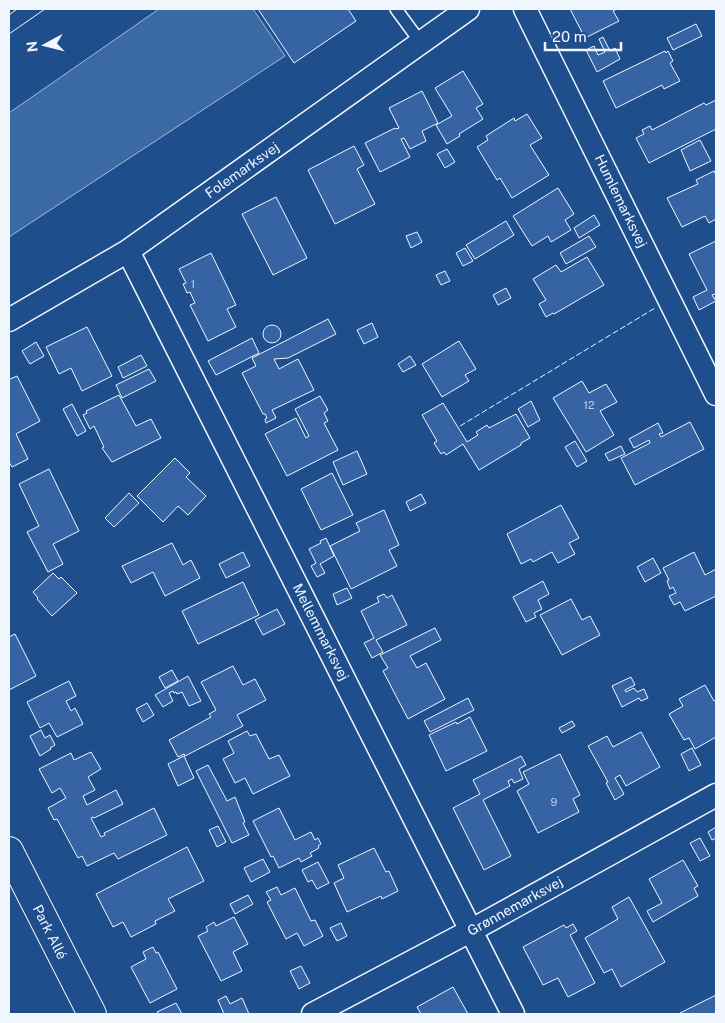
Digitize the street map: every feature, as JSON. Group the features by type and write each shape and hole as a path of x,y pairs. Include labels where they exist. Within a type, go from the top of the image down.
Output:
{"street":[{"name":"Folemarksvej","path":"9,320 128,251 468,9"},
{"name":"Humlemarksvej","path":"525,9 716,394"},
{"name":"Mellemmarksvej","path":"128,251 513,1014"},
{"name":"Grønnemarksvej","path":"313,1014 472,930 716,795"},
{"name":"Park Allé","path":"9,850 92,1014"}],"lane":[{"path":"396,9 420,43"}],"water":[{"path":"159,9 253,9 285,56 9,237 9,113"}],"building":[{"path":"258,9 348,9 356,21 294,63"},
{"path":"570,9 617,9 613,11 619,21 585,38"},
{"path":"696,24 702,36 673,50 667,38"},
{"path":"603,37 610,51 615,48 620,59 597,72 586,50 594,46 598,55 605,52 599,39"},
{"path":"665,51 666,53 668,51 673,61 670,63 680,81 664,89 662,85 616,108 603,81"},
{"path":"463,71 483,104 476,108 483,119 447,144 436,125 452,116 435,88"},
{"path":"422,91 438,123 422,131 426,141 410,149 404,138 401,139 410,157 380,172 365,143 395,128 399,128 389,108"},
{"path":"716,100 716,129 649,163 636,138 644,134 642,130 650,126 652,130 704,103 706,105"},
{"path":"527,114 542,138 530,145 549,175 512,198 500,178 497,180 477,147 488,140 486,136 514,118 515,121"},
{"path":"700,140 711,161 690,171 681,150"},
{"path":"354,146 364,165 357,169 375,204 335,224 308,170"},
{"path":"447,149 455,162 445,168 437,154"},
{"path":"714,171 716,175 716,219 709,223 705,216 682,227 667,198 698,184 696,180"},
{"path":"558,188 574,214 565,220 571,230 551,242 548,236 532,246 513,216"},
{"path":"276,197 307,258 273,275 242,214"},
{"path":"594,215 600,225 579,238 574,228"},
{"path":"506,221 514,235 475,259 466,245"},
{"path":"417,232 422,242 411,248 406,236"},
{"path":"589,236 596,247 566,264 560,253"},
{"path":"716,241 716,295 712,295 716,301 699,310 693,297 707,290 689,254"},
{"path":"465,248 473,261 463,266 456,253"},
{"path":"211,253 236,305 227,309 236,327 208,341 190,305 195,303 190,292 187,293 183,284 186,283 179,269"},
{"path":"587,257 604,285 546,317 539,304 546,300 533,279 556,265 561,272"},
{"path":"445,271 450,281 441,285 436,275"},
{"path":"506,288 511,298 498,305 493,295"},
{"path":"328,319 336,334 288,358 274,359 279,369 298,359 314,390 272,410 276,418 266,423 265,419 267,418 263,414 242,373 256,366 252,358"},
{"path":"372,323 378,337 364,344 357,330"},
{"path":"272,325 278,328 281,334 278,340 272,343 266,340 263,334 266,328"},
{"path":"87,327 112,376 82,391 71,368 59,374 46,347"},
{"path":"252,338 259,353 216,375 208,361"},
{"path":"459,341 476,369 465,375 469,381 442,397 422,364"},
{"path":"36,342 44,356 30,364 22,351"},
{"path":"141,355 147,366 123,378 118,367"},
{"path":"410,356 416,365 403,372 398,364"},
{"path":"149,369 156,381 122,398 116,385"},
{"path":"17,376 40,421 16,434 28,459 12,467 9,462 9,377 10,379"},
{"path":"582,381 589,393 606,384 617,402 600,411 614,435 586,452 553,398"},
{"path":"119,395 136,426 151,419 161,438 112,462 102,448 104,447 94,426 90,429 83,415 87,413 86,411"},
{"path":"320,396 328,410 324,413 328,421 324,423 338,450 287,476 265,434 296,418 306,438 309,436 295,409"},
{"path":"531,401 540,420 528,427 518,409"},
{"path":"443,403 467,442 478,435 476,432 487,425 489,428 516,414 530,438 479,470 463,444 446,455 444,452 441,454 434,443 437,441 422,415"},
{"path":"72,404 86,431 77,436 63,409"},
{"path":"690,422 704,449 635,485 621,458 650,443 649,440 634,448 629,439 658,423 663,433 659,434 661,437"},
{"path":"575,441 587,461 577,467 565,447"},
{"path":"621,446 625,454 609,461 605,454"},
{"path":"357,451 367,474 343,485 333,462"},
{"path":"175,458 190,473 186,477 206,496 188,515 178,506 163,522 137,496"},
{"path":"49,469 79,531 53,544 63,564 48,572 27,532 39,526 19,484"},
{"path":"332,473 353,515 321,530 301,489"},
{"path":"129,493 139,503 114,527 105,518"},
{"path":"421,494 426,503 410,511 406,502"},
{"path":"561,505 579,538 569,543 575,554 558,563 552,552 533,562 531,559 521,564 507,534"},
{"path":"384,510 399,545 389,550 397,566 351,589 330,546 360,531 356,523"},
{"path":"326,538 334,556 320,564 325,573 317,577 311,566 316,563 309,549"},
{"path":"172,543 183,565 191,560 200,578 165,596 153,572 131,583 122,566"},
{"path":"243,552 250,566 226,578 219,564"},
{"path":"694,552 705,575 716,569 716,596 685,611 680,602 674,605 669,596 676,593 673,587 670,589 667,581 669,580 663,568"},
{"path":"653,558 661,573 645,582 637,567"},
{"path":"53,573 59,579 61,577 77,593 52,616 33,592"},
{"path":"543,581 549,594 538,600 542,609 534,613 536,617 526,622 513,597"},
{"path":"243,582 259,615 198,644 182,611"},
{"path":"347,588 352,598 337,605 333,594"},
{"path":"384,594 387,598 392,595 407,625 376,640 383,652 372,658 364,643 374,638 361,611 379,602 377,597"},
{"path":"571,599 582,620 590,616 600,635 562,655 540,615"},
{"path":"277,609 285,624 263,635 255,620"},
{"path":"435,628 441,640 410,656 417,668 426,663 445,699 408,719 383,671 388,668 380,655"},
{"path":"15,634 36,676 9,690 9,637"},
{"path":"233,666 243,685 255,679 266,700 237,715 243,726 185,756 184,754 178,757 169,740 211,717 209,714 216,710 201,682"},
{"path":"172,670 178,681 165,688 159,677"},
{"path":"188,676 201,701 189,706 182,692 177,694 173,691 169,693 173,701 163,707 155,695"},
{"path":"631,677 635,685 625,690 626,692 634,688 637,692 644,689 648,698 641,701 639,698 622,707 612,686"},
{"path":"69,681 76,696 66,701 71,711 75,708 83,724 57,737 49,723 40,728 27,702"},
{"path":"705,685 714,701 716,700 716,737 695,749 689,738 684,740 669,714 683,706 679,699"},
{"path":"468,698 474,710 430,732 424,721"},
{"path":"147,703 154,715 143,722 136,709"},
{"path":"470,717 487,751 446,771 429,735"},
{"path":"572,721 575,726 562,733 559,728"},
{"path":"41,730 45,738 50,735 55,745 40,756 30,736"},
{"path":"247,731 250,736 256,734 269,759 279,755 290,776 253,794 245,778 235,783 223,759 234,753 228,741"},
{"path":"641,732 660,767 626,786 620,775 615,778 624,794 615,800 606,783 608,782 588,746 607,736 613,747"},
{"path":"692,748 701,765 689,771 681,754"},
{"path":"91,752 101,769 88,777 95,790 83,796 87,805 116,790 123,804 91,818 101,837 105,835 104,833 154,808 167,835 118,859 114,853 87,866 82,856 78,858 57,819 54,820 48,808 66,798 60,788 52,793 39,769 71,753 74,760"},
{"path":"560,754 580,795 573,799 579,812 538,833 517,791 529,784 523,772"},
{"path":"184,756 194,778 178,786 168,764"},
{"path":"521,756 526,765 519,769 523,779 514,783 512,779 508,781 510,786 483,800 511,856 484,870 453,808 480,794 473,780"},
{"path":"208,765 227,801 235,797 249,835 232,843 196,771"},
{"path":"279,808 295,840 311,832 315,840 318,838 321,844 318,846 319,848 310,853 312,856 301,862 299,858 279,868 273,856 271,857 253,821"},
{"path":"218,826 226,842 217,847 209,830"},
{"path":"716,827 716,838 712,840 708,832"},
{"path":"700,838 710,856 700,861 690,843"},
{"path":"187,847 204,881 168,899 175,911 155,921 156,924 131,937 123,922 113,927 96,894"},
{"path":"374,848 386,872 389,871 398,891 382,899 381,896 347,912 334,883 344,878 338,865"},
{"path":"263,859 270,872 251,882 244,868"},
{"path":"683,860 698,886 694,888 698,896 653,922 647,911 662,903 649,879"},
{"path":"318,862 329,883 317,889 312,880 308,882 302,870"},
{"path":"277,887 281,895 295,888 311,921 315,920 323,936 304,946 297,933 286,939 267,902 271,900 266,892"},
{"path":"248,895 253,904 235,914 230,904"},
{"path":"629,897 665,962 621,987 612,969 604,973 585,938 618,919 612,907"},
{"path":"234,917 248,944 233,952 242,971 221,981 198,936 208,931 206,927 214,922 216,926"},
{"path":"341,923 347,936 337,941 330,928"},
{"path":"573,924 577,931 570,935 595,983 568,997 558,978 543,985 523,947 564,925 566,928"},
{"path":"153,947 156,953 158,952 177,989 150,1003 131,967 146,959 143,952"},
{"path":"301,966 310,983 299,989 290,971"},
{"path":"453,987 468,1014 421,1014 417,1007"},
{"path":"716,995 716,1014 680,1013"},
{"path":"226,996 230,1004 242,998 249,1014 224,1014 218,1000"},
{"path":"176,1003 182,1014 158,1014 157,1012"}],"tram line":[{"path":"9,15 17,9"},
{"path":"9,34 45,9"}],"fence":[{"path":"460,426 655,308"}]}
